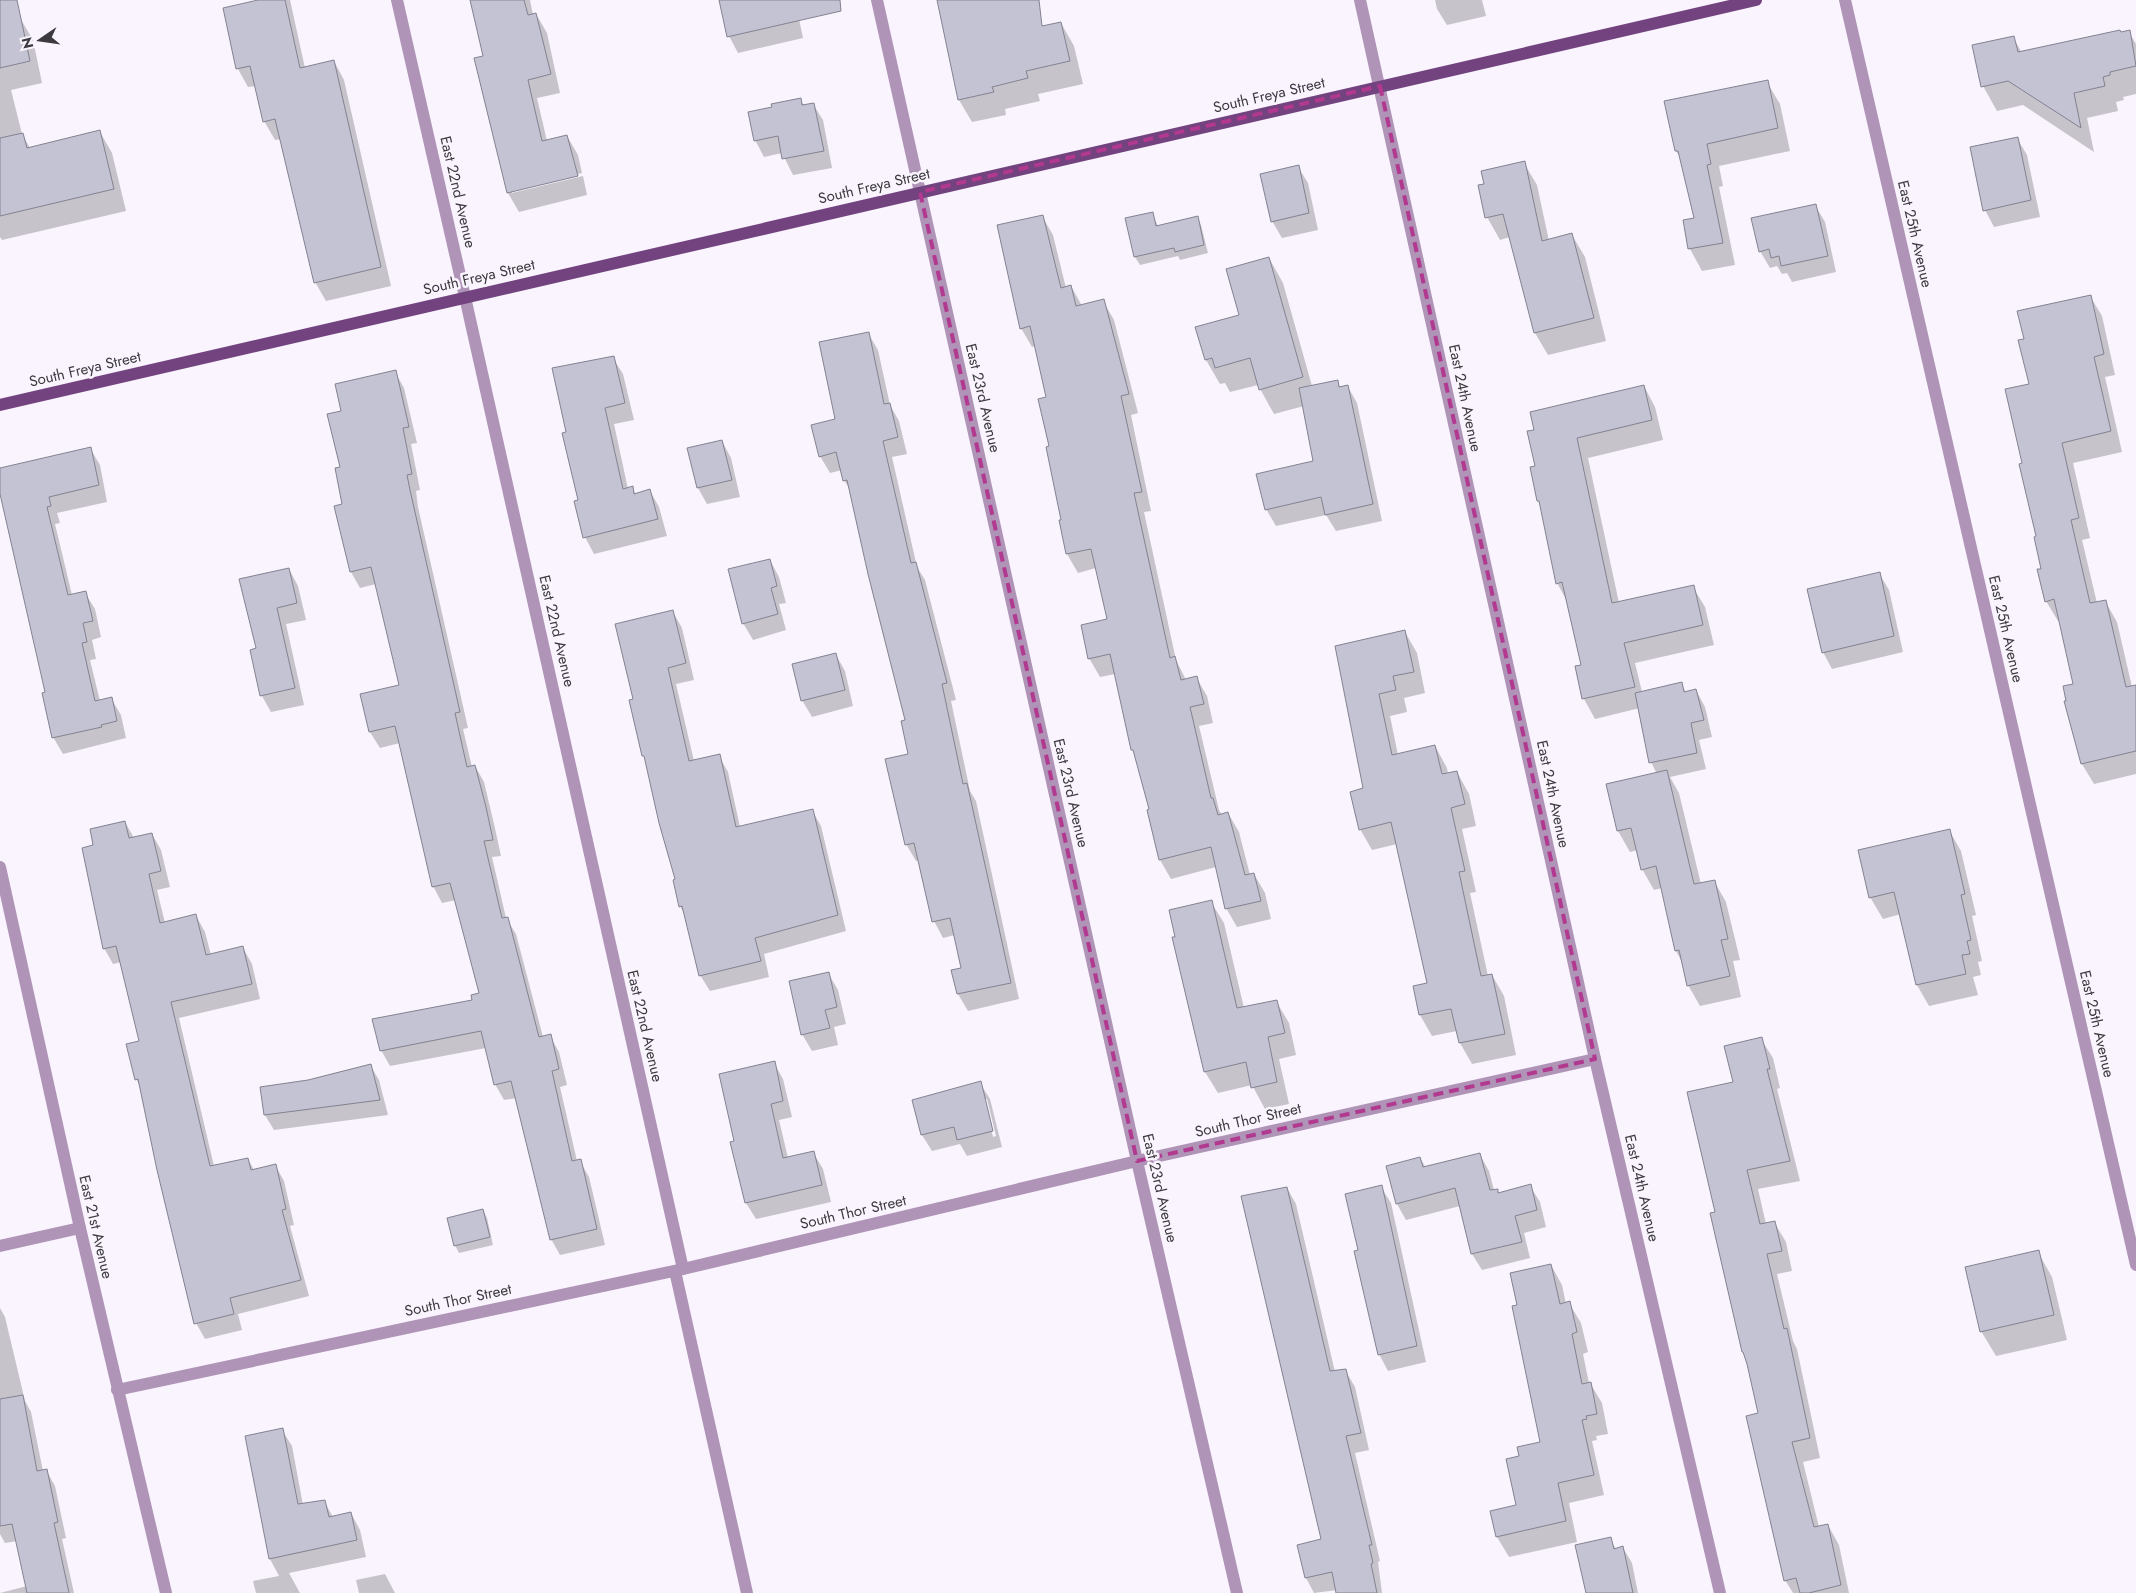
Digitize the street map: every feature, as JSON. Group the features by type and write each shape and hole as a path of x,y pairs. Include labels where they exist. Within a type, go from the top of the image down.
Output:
{"main road":[{"name":"South Freya Street","path":"0,405 465,296 1756,0"}],"street":[{"name":"East 22nd Avenue","path":"397,0 465,296 679,1270 747,1593"},
{"name":"East 23rd Avenue","path":"877,0 1137,1161 1237,1593"},
{"name":"East 24th Avenue","path":"1360,0 1595,1059 1720,1593"},
{"name":"East 25th Avenue","path":"1845,0 2136,1265"},
{"name":"East 21st Avenue","path":"0,867 117,1390 166,1593"},
{"name":"South Thor Street","path":"117,1390 679,1270 1137,1161 1595,1059"},
{"path":"0,1246 80,1228"}],"highlighted area":[{"path":"1380,86 1595,1059 1137,1161 920,192"}],"building":[{"path":"0,0 17,0 30,61 0,68"},
{"path":"258,0 285,0 300,68 334,60 381,267 314,283 275,119 263,122 250,66 236,69 223,8"},
{"path":"470,0 524,0 528,15 536,13 551,74 528,80 542,141 567,135 578,176 507,193 474,58 483,56"},
{"path":"719,0 840,0 841,11 727,37"},
{"path":"937,0 1039,0 1042,26 1061,22 1070,61 1026,71 1028,78 992,87 994,92 958,100"},
{"path":"2120,30 2121,32 2130,30 2136,66 2110,72 2110,75 2103,77 2105,86 2074,93 2081,128 2008,81 1981,87 1972,45 2014,36 2018,52"},
{"path":"1768,80 1778,128 1707,144 1711,164 1707,165 1723,243 1688,249 1683,220 1694,218 1678,151 1675,151 1664,101"},
{"path":"801,98 802,105 814,103 824,151 782,159 778,136 754,141 748,112 772,107 771,104"},
{"path":"100,130 114,189 0,216 0,138 23,133 27,148"},
{"path":"2018,137 2031,200 1983,211 1970,147"},
{"path":"1525,161 1542,241 1572,233 1594,318 1534,333 1503,214 1485,218 1478,185 1484,184 1481,171"},
{"path":"1299,165 1309,213 1271,222 1260,174"},
{"path":"1816,204 1828,256 1781,266 1779,256 1771,258 1769,249 1759,252 1751,218"},
{"path":"1153,212 1156,226 1198,216 1204,245 1175,252 1174,248 1134,257 1125,218"},
{"path":"1043,215 1061,288 1071,285 1076,306 1104,299 1129,394 1121,396 1142,492 1134,493 1170,658 1175,656 1181,680 1197,676 1204,704 1190,707 1211,798 1213,798 1218,815 1228,812 1245,875 1254,873 1261,901 1225,909 1211,847 1159,860 1147,810 1149,809 1133,750 1131,750 1110,654 1088,659 1081,625 1107,619 1091,549 1066,554 1046,447 1049,446 1038,399 1046,397 1030,326 1020,329 997,225"},
{"path":"1269,257 1303,377 1259,390 1250,358 1215,368 1212,358 1205,360 1195,327 1239,315 1226,269"},
{"path":"2091,295 2104,354 2094,357 2111,431 2062,443 2079,518 2071,520 2090,603 2106,600 2126,687 2136,685 2136,751 2081,764 2064,701 2066,701 2063,686 2073,684 2054,599 2045,602 2037,569 2041,569 2034,537 2036,536 2019,464 2022,463 2005,389 2029,384 2018,340 2024,339 2017,311"},
{"path":"869,332 884,404 890,403 898,437 883,441 911,563 916,562 947,683 942,684 963,784 967,783 1011,983 957,994 951,970 961,968 950,918 932,922 914,843 905,845 885,759 908,754 901,721 905,720 868,574 847,480 843,481 836,452 819,457 811,425 835,419 819,342"},
{"path":"614,356 625,403 605,408 623,489 633,486 634,494 650,489 658,519 583,538 574,501 578,500 562,433 566,432 552,368"},
{"path":"396,370 409,427 403,428 412,474 407,475 460,712 455,713 467,767 475,765 486,807 493,840 484,841 502,918 508,917 539,1037 551,1034 559,1069 552,1071 572,1161 581,1159 597,1229 550,1240 511,1081 494,1085 481,1031 380,1051 372,1019 472,1000 471,995 479,993 450,883 432,887 395,726 369,732 360,694 399,685 371,567 350,572 334,506 342,504 335,468 340,467 327,414 341,411 335,384"},
{"path":"1338,380 1339,387 1348,385 1373,504 1325,515 1321,497 1265,510 1256,474 1313,461 1299,388"},
{"path":"1644,385 1652,420 1577,438 1612,603 1694,585 1703,625 1624,643 1635,687 1582,699 1575,666 1581,665 1562,582 1556,584 1530,467 1535,466 1527,431 1534,430 1530,412"},
{"path":"722,440 732,480 697,488 687,448"},
{"path":"91,447 99,485 49,497 51,506 47,507 68,595 86,591 93,621 83,623 87,642 82,643 95,701 112,697 117,721 101,725 102,727 52,738 42,693 45,692 0,494 0,468"},
{"path":"770,559 777,586 771,588 778,614 742,624 728,569"},
{"path":"289,568 297,603 277,608 295,688 260,696 250,650 256,648 239,579"},
{"path":"1880,572 1894,636 1822,653 1807,589"},
{"path":"673,610 686,663 668,668 689,761 720,754 736,827 813,809 838,915 755,938 761,961 699,976 682,906 679,907 673,880 675,879 659,823 644,756 642,756 629,700 633,699 615,624"},
{"path":"1405,630 1414,672 1393,676 1396,690 1379,694 1392,755 1435,745 1442,774 1457,771 1465,804 1451,808 1465,871 1459,872 1481,976 1492,974 1505,1034 1459,1043 1451,1009 1419,1015 1413,986 1427,983 1391,822 1359,830 1350,792 1363,788 1335,646"},
{"path":"836,653 845,690 801,701 792,664"},
{"path":"1682,682 1684,692 1696,689 1704,720 1691,723 1697,753 1649,763 1635,693"},
{"path":"1667,770 1694,884 1715,880 1728,939 1721,940 1730,976 1687,986 1679,950 1675,951 1656,866 1641,870 1631,828 1617,831 1606,784"},
{"path":"125,821 129,838 152,833 161,871 149,874 160,923 196,914 206,955 243,946 252,984 171,1002 210,1166 248,1158 251,1170 276,1164 286,1209 282,1210 301,1280 230,1298 234,1314 194,1324 157,1170 138,1079 135,1080 126,1044 139,1041 116,946 103,949 82,848 93,845 90,829"},
{"path":"1950,829 1965,894 1961,895 1971,940 1967,941 1970,954 1962,955 1966,974 1916,985 1894,892 1869,898 1858,850"},
{"path":"1212,900 1237,1008 1277,1000 1285,1033 1268,1037 1277,1082 1251,1088 1246,1062 1204,1072 1172,937 1175,937 1169,910"},
{"path":"829,972 837,1007 825,1010 830,1028 801,1035 789,981"},
{"path":"1762,1037 1770,1069 1767,1069 1790,1161 1747,1170 1760,1224 1775,1221 1782,1251 1767,1254 1784,1329 1787,1328 1810,1438 1792,1442 1814,1527 1828,1524 1841,1585 1809,1593 1800,1593 1796,1578 1784,1581 1746,1416 1758,1413 1710,1213 1715,1212 1687,1092 1733,1082 1724,1046"},
{"path":"775,1061 783,1101 771,1104 783,1158 814,1151 822,1185 745,1203 730,1142 734,1141 719,1074"},
{"path":"371,1064 380,1100 264,1115 260,1087 308,1080"},
{"path":"981,1081 993,1131 957,1140 954,1127 921,1135 912,1100"},
{"path":"1480,1153 1490,1190 1498,1189 1498,1193 1531,1184 1537,1210 1515,1216 1522,1242 1471,1254 1455,1188 1396,1204 1386,1166 1420,1157 1423,1167"},
{"path":"1382,1185 1417,1346 1378,1355 1354,1251 1358,1250 1345,1194"},
{"path":"1287,1187 1330,1371 1346,1369 1361,1433 1346,1436 1372,1545 1369,1545 1377,1593 1336,1593 1332,1572 1305,1578 1297,1545 1321,1539 1241,1196"},
{"path":"483,1209 490,1237 454,1246 447,1218"},
{"path":"2039,1250 2054,1315 1980,1332 1965,1267"},
{"path":"1551,1264 1560,1304 1570,1301 1577,1332 1572,1334 1582,1384 1591,1382 1597,1414 1586,1416 1587,1419 1582,1420 1594,1475 1558,1483 1566,1521 1496,1537 1490,1511 1516,1505 1506,1459 1519,1456 1517,1447 1540,1442 1512,1306 1517,1305 1510,1273"},
{"path":"23,1395 37,1471 47,1469 58,1522 54,1523 69,1593 27,1593 12,1524 0,1526 0,1399"},
{"path":"283,1428 298,1504 325,1500 329,1517 351,1512 357,1540 269,1559 245,1436"},
{"path":"1611,1537 1614,1549 1623,1546 1633,1593 1586,1593 1575,1545"}]}
